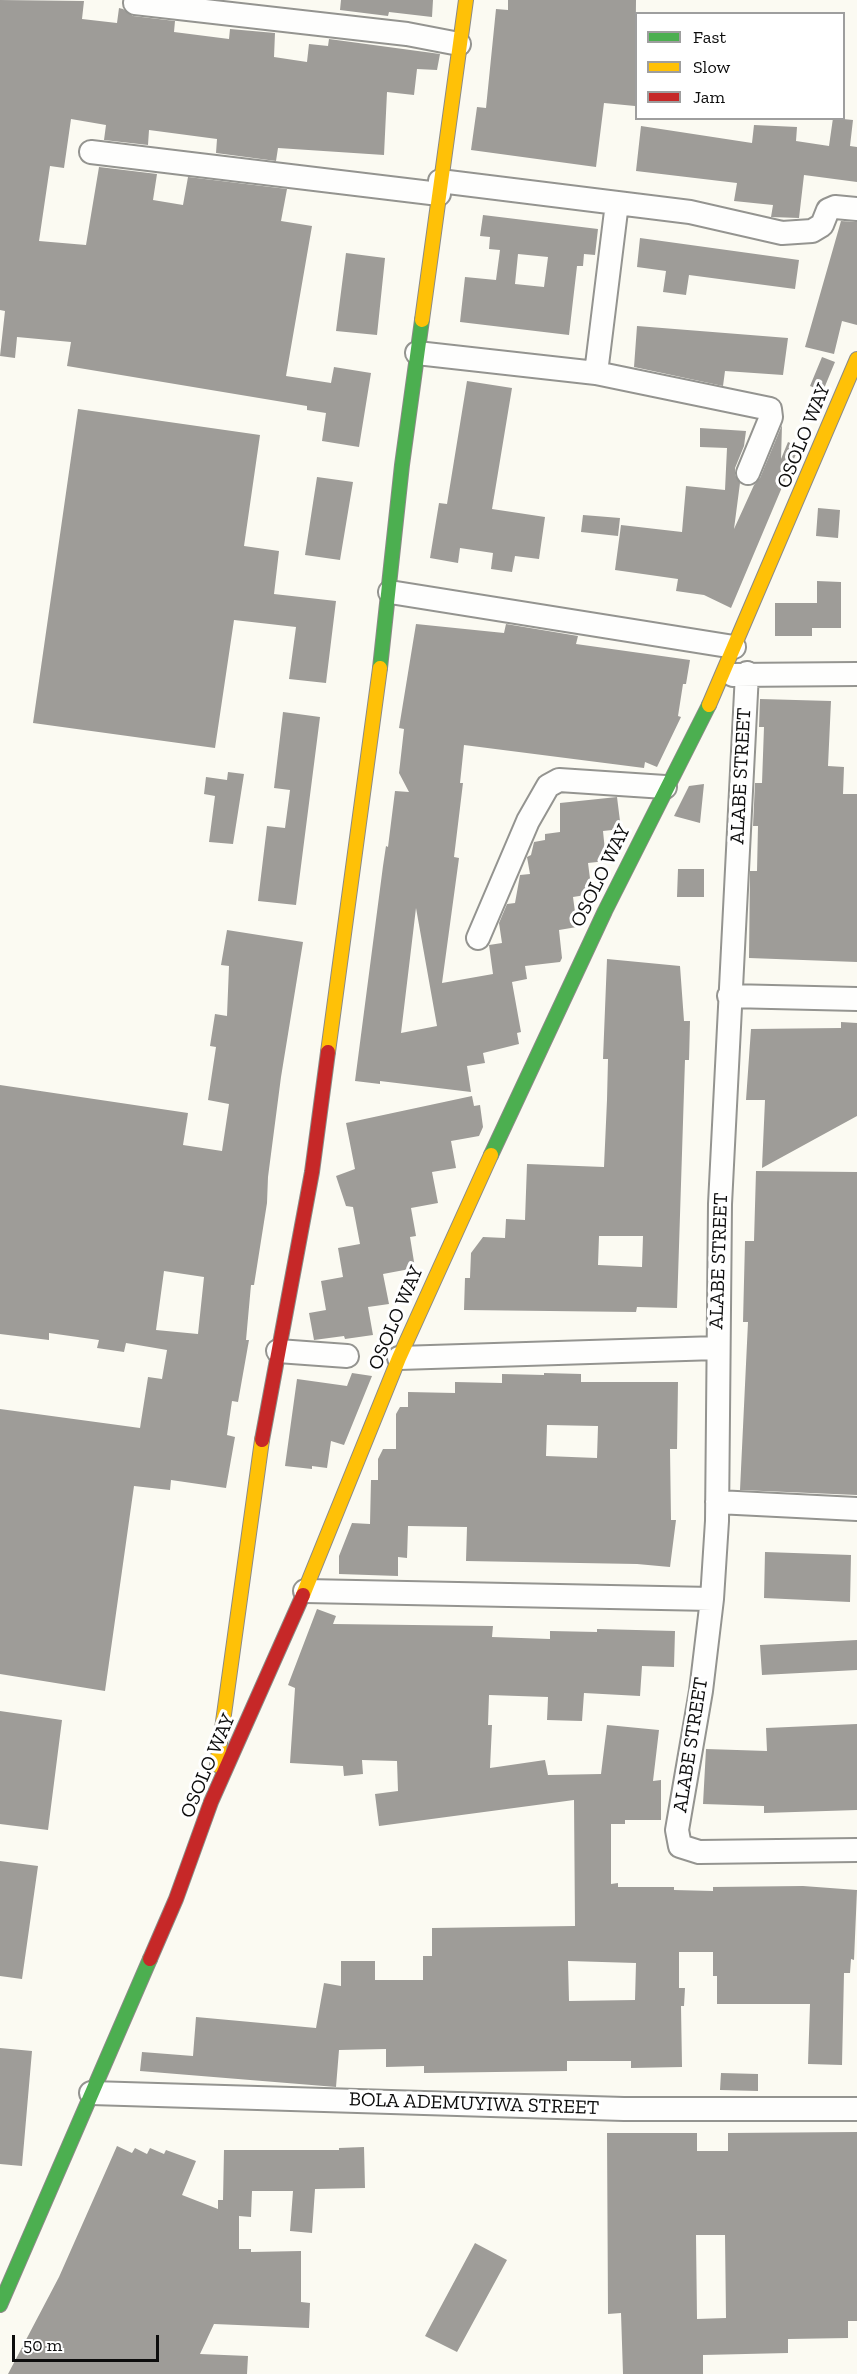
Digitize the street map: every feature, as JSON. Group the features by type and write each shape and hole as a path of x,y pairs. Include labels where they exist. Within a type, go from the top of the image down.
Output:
{"main road":[{"path":"211,1802 266,1411 291,1294 312,1172 390,592 402,465 466,0"},
{"name":"OSOLO WAY","path":"0,2305 176,1899 211,1802 305,1591 399,1358 443,1257 665,787 723,676 800,499 857,359"}],"street":[{"path":"135,3 407,34 459,44"},
{"path":"91,152 440,188 617,203 690,212 782,233 812,231 822,225 828,210 835,207 857,209"},
{"path":"596,373 617,203"},
{"path":"417,353 596,373 770,409 771,417 747,473"},
{"path":"390,592 734,647"},
{"name":"ALABE STREET","path":"747,674 729,996 717,1348 717,1502 712,1599 701,1691 677,1830 680,1846 699,1852 857,1850"},
{"path":"723,676 857,674"},
{"path":"478,938 528,821 548,786 559,780 665,787"},
{"path":"729,996 857,999"},
{"path":"399,1358 717,1348"},
{"path":"278,1351 347,1356"},
{"path":"717,1502 857,1509"},
{"path":"305,1591 712,1599"},
{"name":"BOLA ADEMUYIWA STREET","path":"91,2093 624,2109 857,2109"}],"building":[{"path":"0,0 84,1 82,19 117,23 119,8 133,16 175,21 174,32 229,39 230,29 275,33 274,57 307,62 309,44 328,46 329,39 440,54 437,70 417,69 414,95 387,92 384,155 278,148 276,161 216,153 217,139 149,130 148,145 104,140 106,125 71,119 64,168 50,166 39,241 86,245 99,167 157,174 153,200 183,205 188,177 287,189 281,221 312,226 286,376 331,383 334,367 371,373 359,447 322,441 326,413 307,410 307,406 67,366 71,342 17,337 15,358 0,356 5,311 0,310"},
{"path":"341,0 433,0 432,17 389,12 388,16 340,10"},
{"path":"508,0 636,0 635,106 604,103 596,167 471,150 477,107 486,108 496,9 508,10"},
{"path":"833,120 853,120 850,146 857,147 857,182 804,175 799,218 771,217 773,205 734,201 737,183 636,171 641,126 752,143 754,125 797,127 796,141 829,146"},
{"path":"483,215 598,229 595,255 584,254 583,266 577,266 569,335 460,322 465,277 496,280 500,250 489,249 490,237 480,236","holes":["518,254 548,257 544,287 515,284"]},
{"path":"841,221 857,222 857,325 842,321 834,354 805,347"},
{"path":"640,238 799,260 795,289 689,275 686,295 663,292 666,271 637,267"},
{"path":"346,253 385,258 377,335 336,331"},
{"path":"637,326 788,338 783,375 725,371 723,386 634,367"},
{"path":"822,357 835,362 823,391 810,386"},
{"path":"467,381 512,388 492,509 545,517 539,559 515,556 512,572 491,569 493,553 460,548 458,563 430,558 439,503 447,504"},
{"path":"78,409 260,435 244,546 279,551 274,594 336,601 326,683 289,679 296,627 234,620 215,748 33,723"},
{"path":"782,425 781,459 788,442 799,447 731,608 704,595 676,591 678,579 615,570 621,525 682,532 686,486 725,490 727,448 700,447 700,428 746,431 744,446 735,468 735,475 740,483 734,529 754,485 760,478"},
{"path":"317,477 353,482 340,560 305,555"},
{"path":"818,508 840,510 838,538 816,536"},
{"path":"583,515 620,518 618,536 581,532"},
{"path":"817,581 841,582 841,628 812,628 812,636 775,636 775,603 817,603"},
{"path":"416,624 504,633 506,624 578,636 576,644 690,660 686,684 683,684 678,716 681,717 657,767 645,762 644,768 464,745 460,783 463,783 454,857 459,858 442,983 493,974 489,945 502,943 499,923 507,904 515,903 520,875 530,874 527,857 531,855 534,842 545,840 545,834 560,832 560,803 617,797 621,829 603,831 606,861 588,863 592,894 573,897 577,927 559,930 562,958 560,962 525,966 527,979 512,982 521,1032 517,1033 519,1044 483,1053 485,1063 467,1066 471,1092 380,1081 380,1084 355,1081 395,791 409,792 399,773 404,729 399,728","holes":["416,908 437,1026 401,1033"]},
{"path":"760,699 831,701 828,766 844,767 843,794 857,794 857,962 749,958 750,871 757,871 758,826 753,826 755,783 762,783 764,727 759,727"},
{"path":"283,712 320,717 296,905 258,901 267,826 285,828 290,790 274,788"},
{"path":"228,772 244,774 233,844 209,842 215,796 204,794 206,777 227,780"},
{"path":"704,784 700,823 674,816 689,786"},
{"path":"678,869 704,869 704,897 677,897"},
{"path":"227,930 303,942 281,1077 268,1177 267,1203 254,1285 251,1285 246,1340 249,1340 238,1402 232,1401 227,1435 235,1437 226,1488 171,1480 170,1490 134,1486 105,1691 0,1674 0,1409 140,1428 148,1377 162,1379 167,1350 126,1343 124,1352 97,1348 99,1340 49,1333 49,1340 0,1334 0,1085 188,1113 183,1145 222,1151 229,1104 208,1100 216,1047 210,1046 215,1014 227,1016 229,966 221,965","holes":["164,1271 204,1277 198,1334 156,1330"]},
{"path":"607,959 680,966 684,1021 690,1021 689,1060 685,1060 677,1308 637,1307 636,1312 464,1310 465,1278 470,1278 471,1253 483,1237 505,1238 506,1219 525,1220 527,1164 604,1167 608,1059 603,1059","holes":["599,1236 643,1236 642,1267 598,1265"]},
{"path":"841,1022 857,1023 857,1116 762,1168 765,1100 746,1100 751,1029 841,1028"},
{"path":"472,1096 474,1106 480,1105 483,1127 479,1136 451,1141 456,1168 432,1172 438,1203 411,1208 416,1236 410,1237 415,1268 383,1274 389,1304 368,1307 373,1335 314,1340 309,1313 326,1310 321,1281 343,1277 338,1248 360,1244 353,1207 346,1206 336,1176 355,1169 346,1123"},
{"path":"756,1171 857,1172 857,1495 740,1490 748,1322 743,1322 745,1241 754,1241"},
{"path":"352,1373 372,1376 344,1445 331,1441 327,1468 285,1466 297,1379 347,1386"},
{"path":"544,1373 581,1374 581,1382 678,1382 677,1449 670,1449 671,1520 676,1520 670,1567 637,1564 466,1561 467,1527 408,1526 407,1558 398,1557 398,1576 339,1574 339,1556 352,1523 370,1524 371,1480 378,1480 378,1459 383,1449 396,1449 396,1414 400,1407 408,1407 408,1392 455,1393 455,1382 502,1383 502,1374 544,1375","holes":["547,1425 598,1426 597,1458 546,1456"]},
{"path":"765,1552 851,1555 850,1602 764,1598"},
{"path":"317,1609 336,1616 333,1624 493,1626 492,1637 550,1639 550,1631 597,1632 597,1629 675,1631 674,1667 642,1666 640,1696 584,1693 582,1721 547,1720 548,1697 489,1695 488,1725 492,1725 490,1768 545,1760 548,1775 601,1774 607,1725 659,1730 653,1781 661,1780 661,1820 625,1820 625,1824 611,1824 611,1884 618,1883 618,1887 674,1887 674,1890 713,1891 713,1887 803,1886 857,1890 854,1960 851,1959 850,1973 844,1973 842,2065 808,2064 810,2004 717,2004 717,1976 713,1976 713,1952 679,1952 679,1988 685,1988 684,2006 681,2006 682,2067 631,2068 631,2061 567,2061 567,2071 424,2073 424,2066 386,2067 386,2049 339,2050 336,2087 140,2071 142,2052 193,2056 196,2017 316,2028 324,1983 341,1986 341,1961 375,1961 375,1980 423,1980 423,1956 432,1956 432,1928 575,1926 574,1800 379,1826 375,1794 398,1791 397,1761 362,1760 363,1774 344,1776 343,1766 290,1763 295,1688 288,1685","holes":["568,1961 636,1963 635,2000 569,2001"]},
{"path":"857,1640 857,1670 762,1675 760,1645"},
{"path":"0,1711 62,1720 48,1830 0,1824"},
{"path":"857,1724 857,1810 764,1813 764,1806 703,1804 706,1749 767,1751 766,1728"},
{"path":"0,1861 38,1866 22,1979 0,1976"},
{"path":"0,2048 32,2051 22,2166 0,2164"},
{"path":"721,2073 758,2074 758,2091 720,2090"},
{"path":"857,2132 857,2321 848,2321 848,2338 788,2339 788,2353 703,2355 703,2374 623,2374 621,2313 608,2314 607,2133 697,2133 697,2151 728,2151 728,2133","holes":["696,2235 725,2235 726,2318 697,2319"]},
{"path":"117,2146 132,2153 135,2148 147,2154 150,2148 164,2154 166,2150 196,2161 182,2195 218,2209 218,2200 223,2200 224,2150 339,2150 339,2148 364,2147 365,2188 315,2189 312,2233 290,2231 293,2191 252,2191 251,2217 239,2216 239,2249 251,2249 251,2252 301,2251 301,2302 310,2303 309,2328 214,2324 200,2354 248,2356 247,2374 8,2374 59,2277"},
{"path":"475,2243 507,2260 457,2352 425,2336"}],"traffic: fast":[{"path":"380,668 402,465 422,320"},
{"path":"491,1155 605,911 709,705"},
{"path":"0,2305 150,1959"}],"traffic: slow":[{"path":"422,320 466,0"},
{"path":"709,705 857,359"},
{"path":"328,1052 380,668"},
{"path":"303,1595 399,1358 491,1155"},
{"path":"217,1765 262,1440"}],"traffic: jam":[{"path":"262,1440 312,1172 328,1052"},
{"path":"150,1959 176,1899 211,1802 303,1595"}]}
